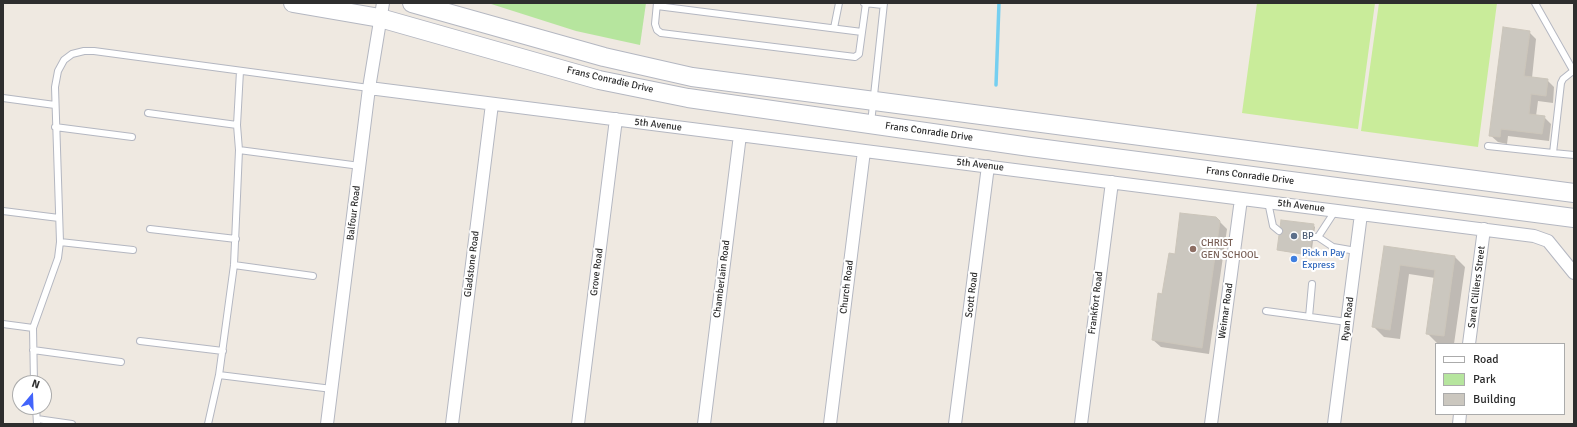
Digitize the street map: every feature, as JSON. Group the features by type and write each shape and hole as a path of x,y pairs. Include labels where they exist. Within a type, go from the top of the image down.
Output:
{"main road":[{"name":"Frans Conradie Drive","path":"293,3 382,11 599,80 688,98 1030,147 1574,218"},
{"path":"412,3 604,57 692,77 1574,193"}],"street":[{"name":"Balfour Road","path":"327,424 369,88 382,11"},
{"name":"5th Avenue","path":"369,88 1484,229 1542,238 1548,241 1574,273"},
{"name":"Gladstone Road","path":"452,424 492,104"},
{"name":"Grove Road","path":"578,424 616,119"},
{"name":"Chamberlain Road","path":"704,424 740,135"},
{"name":"Church Road","path":"830,424 864,150"},
{"name":"Scott Road","path":"955,424 988,166"},
{"name":"Frankfort Road","path":"1081,424 1112,182"},
{"name":"Weimar Road","path":"1211,424 1241,199"},
{"name":"Ryan Road","path":"1334,424 1361,214"},
{"name":"Sarel Cilliers Street","path":"1469,343 1484,229"}],"lane":[{"path":"834,28 838,3"},
{"path":"862,32 657,4 655,24 657,30 661,33 764,47 855,57 859,54 866,3 884,4 874,102 870,124"},
{"path":"1535,3 1573,71 1563,79 1562,83 1553,153"},
{"path":"34,375 33,328 56,269 60,242 55,127 55,87 58,71 64,60 72,54 84,51 369,88"},
{"path":"208,424 219,375 234,265 239,150 237,125 240,71"},
{"path":"3,98 55,105"},
{"path":"148,113 237,125"},
{"path":"55,127 132,137"},
{"path":"1488,146 1574,155"},
{"path":"239,150 360,166"},
{"path":"1268,202 1273,226 1279,231"},
{"path":"3,211 59,218"},
{"path":"1335,211 1315,237 1333,247 1356,252"},
{"path":"150,229 236,238"},
{"path":"60,242 133,250"},
{"path":"234,265 313,276"},
{"path":"1309,317 1312,284"},
{"path":"1266,311 1348,322"},
{"path":"3,324 33,328"},
{"path":"140,341 222,351"},
{"path":"33,350 121,362"},
{"path":"219,375 332,389"},
{"path":"37,422 72,424"}],"green space":[{"path":"488,3 646,3 640,45 576,31"},
{"path":"1257,3 1375,3 1358,129 1242,113"},
{"path":"1379,3 1497,3 1478,147 1361,131"}],"building":[{"path":"1503,27 1530,31 1524,76 1548,79 1546,96 1531,94 1529,114 1545,116 1542,134 1501,129 1500,137 1489,136"},
{"path":"1180,213 1216,217 1220,221 1202,348 1152,340 1158,293 1162,294 1169,253 1175,254"},
{"path":"1281,220 1314,224 1309,255 1277,250"},
{"path":"1384,246 1455,256 1444,336 1426,334 1435,270 1400,265 1390,330 1372,327"}],"waterway":[{"path":"996,85 999,3"}],"place":[{"name":"BP","path":"1294,236"},
{"name":"CHRIST GEN SCHOOL","path":"1193,249"},
{"name":"Pick n Pay Express","path":"1294,259"}]}
